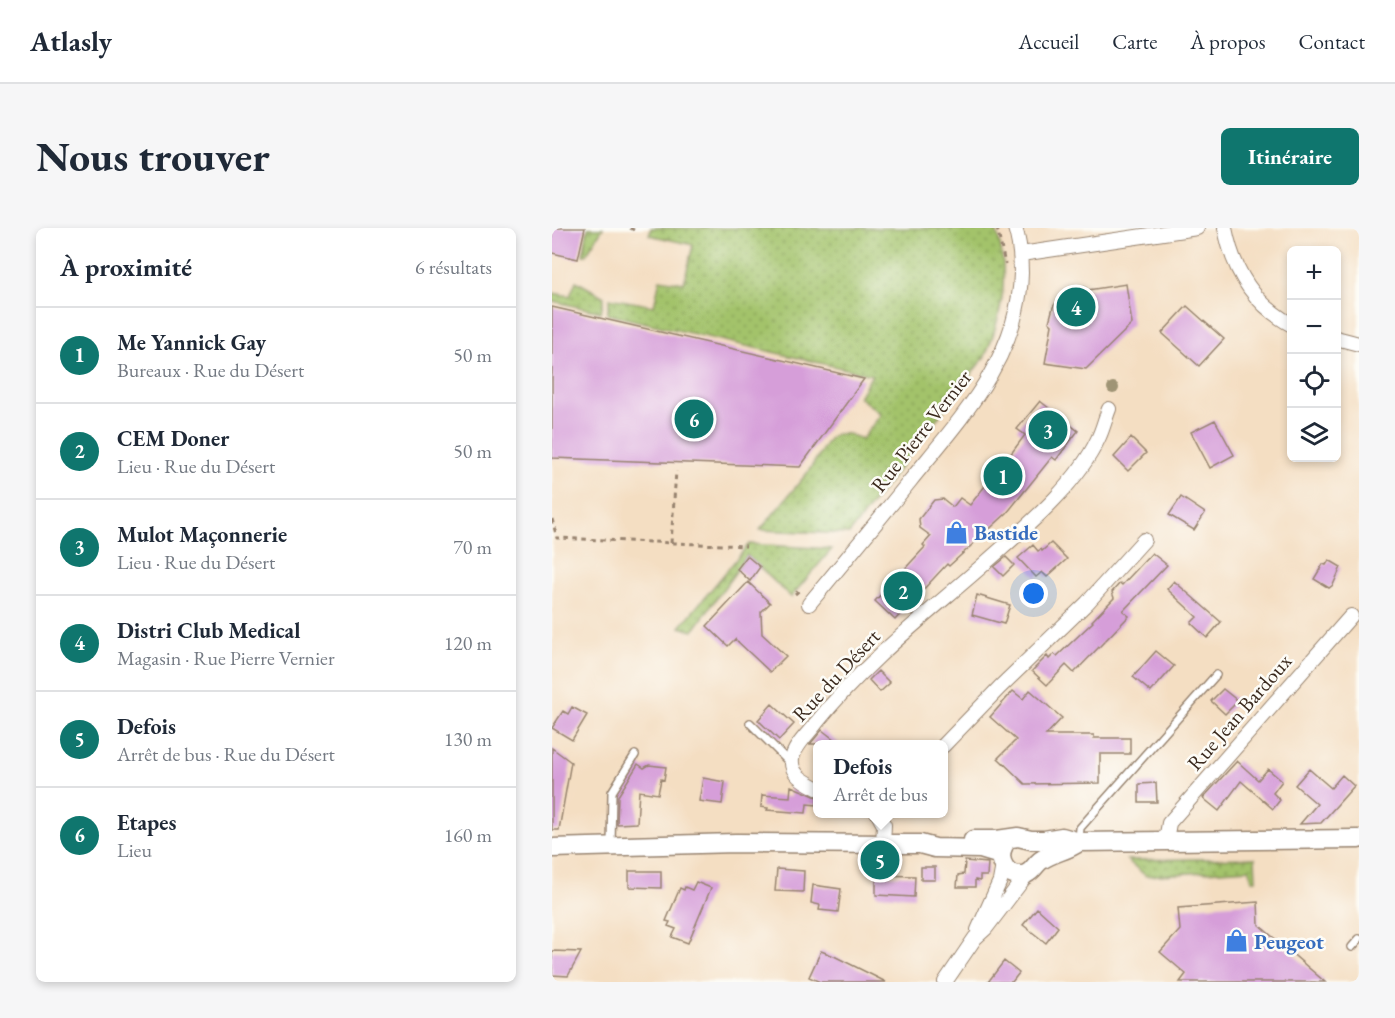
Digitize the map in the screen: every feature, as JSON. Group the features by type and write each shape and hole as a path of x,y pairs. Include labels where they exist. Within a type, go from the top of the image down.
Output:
{"main road":[{"path":"1004,853 1022,837 1031,840 1062,837 1079,842 1359,838"},
{"path":"552,848 921,844 935,840 1004,853"},
{"path":"1031,840 1038,852 1033,868"},
{"path":"1004,853 1014,874 1033,868 1079,842"}],"street":[{"name":"Rue Pierre Vernier","path":"809,604 966,413 991,374 1008,342 1020,291 1021,254 1015,228"},
{"path":"1021,254 1197,228"},
{"path":"1225,228 1235,264 1245,282 1256,298 1287,322"},
{"path":"1341,339 1359,344"},
{"name":"Rue du Désert","path":"793,766 792,759 796,751 843,693 893,643 1040,514 1068,482 1098,440 1109,409"},
{"path":"948,741 1087,603 1144,540"},
{"name":"Rue Jean Bardoux","path":"1166,840 1169,823 1355,618"},
{"path":"793,766 796,774 802,780 813,786"},
{"path":"880,818 884,825 883,844"},
{"path":"945,982 975,938 1000,880 1004,853"},
{"path":"975,938 986,928 1015,887 1033,868"}],"lane":[{"path":"1079,842 1080,828 1216,675"},
{"path":"750,723 793,766"},
{"path":"610,846 612,792 635,755"},
{"path":"1352,947 1359,939"}],"path":[{"path":"997,228 1003,249 1005,272"},
{"path":"671,543 676,471"},
{"path":"552,519 557,538 746,546"},
{"path":"795,594 804,586"}],"green space":[{"path":"588,228 603,228 586,255 583,255"},
{"path":"651,228 995,228 1003,260 1002,293 996,325 985,356 849,534 760,530 808,472 829,439 836,434 848,434 862,439 881,414 859,397 872,375 607,314 610,298 654,306 660,279 684,283 693,245 649,235"},
{"path":"576,281 604,297 601,312 552,301 552,293 570,296"},
{"path":"749,544 832,549 791,597 747,556 693,631 680,627"},
{"path":"1255,858 1256,880 1252,880 1249,869 1146,876 1127,860"}],"building":[{"path":"552,228 585,228 578,259 552,253"},
{"path":"1126,284 1132,324 1086,369 1045,363 1052,325 1049,322 1053,307 1060,297 1072,289 1085,287 1088,290"},
{"path":"1187,306 1224,339 1199,366 1162,333"},
{"path":"552,307 864,379 800,467 552,458"},
{"path":"1040,401 1078,431 1056,460 1052,457 1007,513 949,566 947,564 895,620 875,601 925,547 923,545 931,536 920,528 919,519 934,500 943,499 953,507 960,498 970,505 989,481 992,467 1007,459 1025,435 1017,429"},
{"path":"1215,420 1234,455 1210,468 1191,432"},
{"path":"1131,438 1146,453 1128,471 1114,457"},
{"path":"1181,497 1205,513 1194,530 1169,515"},
{"path":"1051,543 1067,559 1047,577 1042,572 1036,577 1018,558 1033,545 1038,551 1041,549 1042,551"},
{"path":"1152,553 1167,565 1123,611 1129,616 1074,673 1066,665 1047,685 1032,671 1047,656 1049,659 1054,654 1057,656 1093,622 1114,598 1112,592 1120,583 1122,585"},
{"path":"747,556 760,567 750,581 737,569"},
{"path":"1006,557 1014,565 1003,576 994,567"},
{"path":"1329,560 1341,567 1333,585 1329,588 1314,579 1323,564 1326,565"},
{"path":"1174,581 1221,622 1207,638 1191,623 1197,617 1167,589"},
{"path":"748,582 770,603 761,612 762,634 786,656 770,672 735,639 728,646 707,626"},
{"path":"977,595 1010,605 1004,624 972,615"},
{"path":"1156,651 1174,666 1151,692 1133,677"},
{"path":"878,671 890,683 880,692 869,680"},
{"path":"1223,689 1238,701 1225,714 1211,701"},
{"path":"1030,690 1062,718 1046,735 1130,738 1130,754 1100,754 1100,783 1025,784 998,758 1016,740 990,717 1013,691 1023,699"},
{"path":"772,704 794,724 779,740 758,720"},
{"path":"572,707 587,715 572,740 552,728 563,711 568,714"},
{"path":"822,730 835,740 813,740"},
{"path":"552,748 571,762 559,830 552,830"},
{"path":"1237,761 1258,780 1268,769 1282,781 1273,793 1280,800 1273,809 1241,781 1219,811 1203,798"},
{"path":"638,764 644,768 649,765 666,767 664,780 661,779 658,794 639,791 637,823 617,824 618,796"},
{"path":"1309,769 1331,788 1342,775 1354,786 1321,823 1300,824 1317,804 1295,785"},
{"path":"703,778 725,782 722,804 699,801"},
{"path":"1156,783 1157,802 1139,802 1139,784"},
{"path":"791,786 813,795 813,805 807,804 806,813 767,810 768,808 761,807 762,795 790,797"},
{"path":"965,861 988,863 987,876 980,876 980,881 975,880 975,887 957,887 958,875 964,874"},
{"path":"921,867 935,867 935,880 921,880"},
{"path":"777,869 804,871 803,892 775,891"},
{"path":"629,871 661,871 661,888 629,887"},
{"path":"876,875 915,876 914,897 876,895"},
{"path":"696,882 711,888 688,943 672,937 676,929 668,926 670,922 666,921 680,888 684,890 685,887 692,890"},
{"path":"813,885 841,889 838,912 819,910 820,905 811,903"},
{"name":"Peugeot","path":"1258,902 1259,925 1325,982 1180,982 1186,974 1160,952 1180,930 1178,908"},
{"path":"1037,908 1058,927 1046,943 1023,925"},
{"path":"552,951 581,952 568,976 552,975"},
{"path":"821,951 886,982 820,982 809,977"},
{"path":"1004,961 1019,973 1012,982 988,982"}],"place":[{"name":"Distri Club Medical","path":"1076,307"},
{"name":"Etapes","path":"694,419"},
{"name":"Mulot Maçonnerie","path":"1048,430"},
{"name":"Me Yannick Gay","path":"1003,476"},
{"name":"Bastide","path":"956,532"},
{"name":"CEM Doner","path":"903,591"},
{"name":"Defois","path":"880,860"},
{"name":"Peugeot","path":"1236,941"}]}
